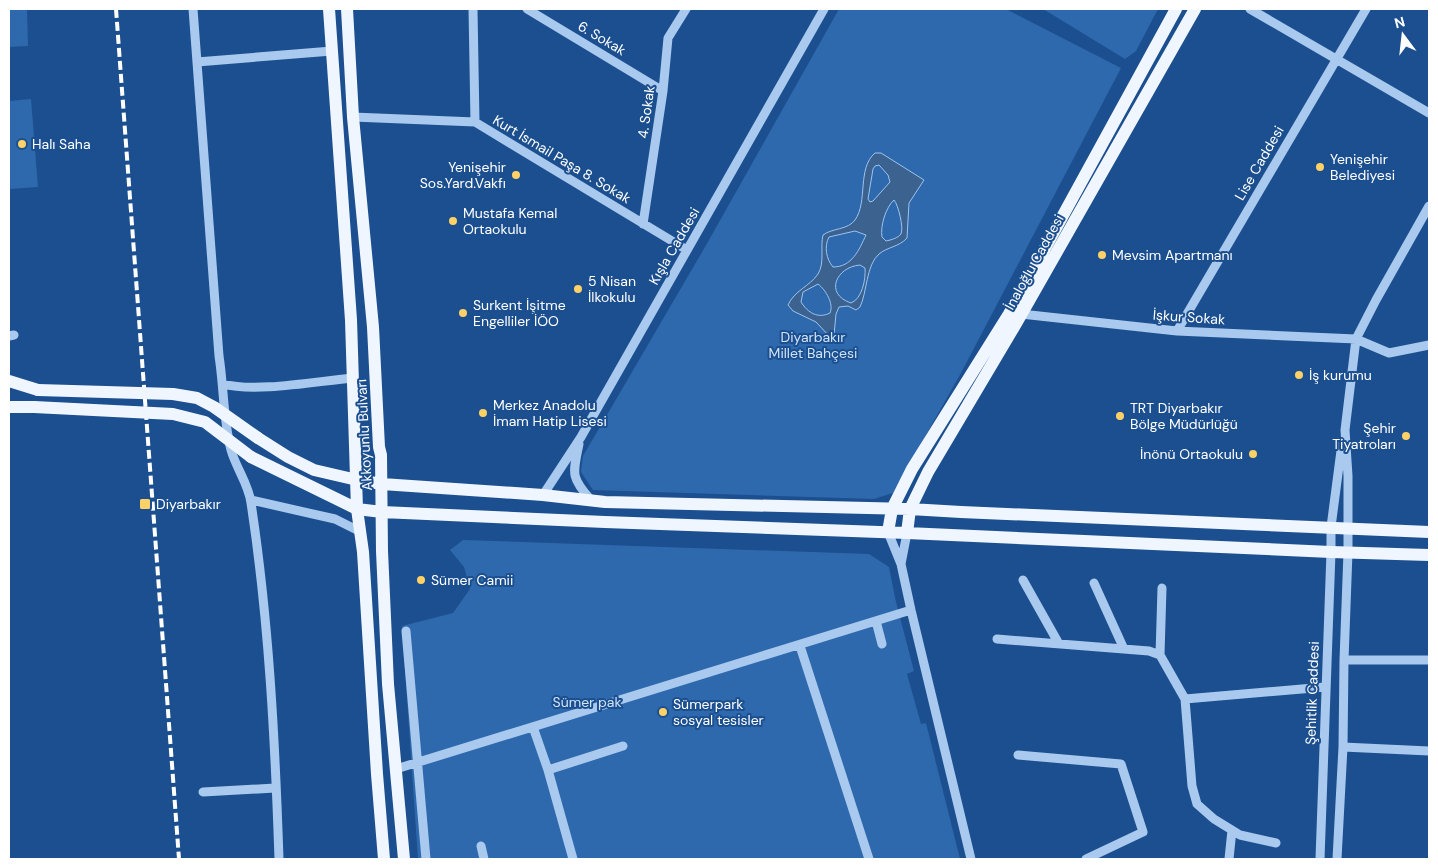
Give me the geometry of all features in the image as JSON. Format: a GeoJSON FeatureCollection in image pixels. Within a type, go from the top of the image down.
{"type":"FeatureCollection","features":[{"type":"Feature","properties":{"kind":"main road","name":"Akkoyunlu Bulvarı"},"geometry":{"type":"LineString","coordinates":[[329,9],[352,320],[357,509],[361,532],[384,859]]}},
{"type":"Feature","properties":{"kind":"main road","name":"Akkoyunlu Bulvarı"},"geometry":{"type":"LineString","coordinates":[[347,9],[353,117],[373,327],[382,484],[382,551],[388,684],[404,859]]}},
{"type":"Feature","properties":{"kind":"main road","name":"İnaloğlu Caddesi"},"geometry":{"type":"LineString","coordinates":[[888,532],[892,509],[912,469],[1009,314],[1176,9]]}},
{"type":"Feature","properties":{"kind":"main road","name":"İnaloğlu Caddesi"},"geometry":{"type":"LineString","coordinates":[[906,533],[910,509],[928,472],[1021,314],[1195,9]]}},
{"type":"Feature","properties":{"kind":"main road"},"geometry":{"type":"LineString","coordinates":[[9,381],[38,390]]}},
{"type":"Feature","properties":{"kind":"main road"},"geometry":{"type":"LineString","coordinates":[[9,387],[38,390],[173,394],[196,398],[214,407],[288,457],[314,470],[382,484],[543,495],[606,502],[910,509],[1429,532]]}},
{"type":"Feature","properties":{"kind":"main road"},"geometry":{"type":"LineString","coordinates":[[9,406],[173,414],[205,422],[252,457],[357,509],[382,512],[1429,555]]}},
{"type":"Feature","properties":{"kind":"street"},"geometry":{"type":"LineString","coordinates":[[193,9],[225,428],[233,457],[251,500],[263,589],[272,710],[279,859]]}},
{"type":"Feature","properties":{"kind":"street"},"geometry":{"type":"LineString","coordinates":[[473,9],[475,122]]}},
{"type":"Feature","properties":{"kind":"street","name":"6. Sokak"},"geometry":{"type":"LineString","coordinates":[[527,9],[663,91]]}},
{"type":"Feature","properties":{"kind":"street","name":"4. Sokak"},"geometry":{"type":"LineString","coordinates":[[643,224],[663,91],[668,38],[686,9]]}},
{"type":"Feature","properties":{"kind":"street","name":"Kışla Caddesi"},"geometry":{"type":"LineString","coordinates":[[543,495],[581,436],[824,9]]}},
{"type":"Feature","properties":{"kind":"street"},"geometry":{"type":"LineString","coordinates":[[1250,9],[1429,113]]}},
{"type":"Feature","properties":{"kind":"street","name":"Lise Caddesi"},"geometry":{"type":"LineString","coordinates":[[1177,331],[1366,9]]}},
{"type":"Feature","properties":{"kind":"street"},"geometry":{"type":"LineString","coordinates":[[197,62],[332,51]]}},
{"type":"Feature","properties":{"kind":"street","name":"Kurt İsmail Paşa 8. Sokak"},"geometry":{"type":"LineString","coordinates":[[353,117],[475,122],[687,250]]}},
{"type":"Feature","properties":{"kind":"street"},"geometry":{"type":"LineString","coordinates":[[1337,859],[1343,747],[1348,552],[1348,476],[1345,430],[1356,339],[1429,206]]}},
{"type":"Feature","properties":{"kind":"street","name":"İşkur Sokak"},"geometry":{"type":"LineString","coordinates":[[1021,314],[1177,331],[1356,339]]}},
{"type":"Feature","properties":{"kind":"street"},"geometry":{"type":"LineString","coordinates":[[1356,339],[1389,353],[1429,345]]}},
{"type":"Feature","properties":{"kind":"street"},"geometry":{"type":"LineString","coordinates":[[223,384],[235,387],[270,386],[353,378]]}},
{"type":"Feature","properties":{"kind":"street"},"geometry":{"type":"LineString","coordinates":[[9,414],[34,407]]}},
{"type":"Feature","properties":{"kind":"street","name":"Şehitlik Caddesi"},"geometry":{"type":"LineString","coordinates":[[1320,859],[1325,687],[1332,552],[1331,527],[1345,430]]}},
{"type":"Feature","properties":{"kind":"street"},"geometry":{"type":"LineString","coordinates":[[581,436],[573,471],[578,485],[591,500]]}},
{"type":"Feature","properties":{"kind":"street"},"geometry":{"type":"LineString","coordinates":[[251,500],[336,519],[361,532]]}},
{"type":"Feature","properties":{"kind":"street"},"geometry":{"type":"LineString","coordinates":[[888,532],[902,564],[911,610],[971,859]]}},
{"type":"Feature","properties":{"kind":"street"},"geometry":{"type":"LineString","coordinates":[[902,564],[906,533]]}},
{"type":"Feature","properties":{"kind":"street"},"geometry":{"type":"LineString","coordinates":[[1023,580],[1059,644]]}},
{"type":"Feature","properties":{"kind":"street"},"geometry":{"type":"LineString","coordinates":[[1094,582],[1124,649]]}},
{"type":"Feature","properties":{"kind":"street"},"geometry":{"type":"LineString","coordinates":[[1162,588],[1160,655],[1184,699],[1192,786],[1197,804],[1214,819],[1240,835],[1276,843]]}},
{"type":"Feature","properties":{"kind":"street"},"geometry":{"type":"LineString","coordinates":[[396,769],[800,646],[911,610]]}},
{"type":"Feature","properties":{"kind":"street"},"geometry":{"type":"LineString","coordinates":[[876,622],[882,644]]}},
{"type":"Feature","properties":{"kind":"street"},"geometry":{"type":"LineString","coordinates":[[406,631],[426,859]]}},
{"type":"Feature","properties":{"kind":"street"},"geometry":{"type":"LineString","coordinates":[[996,639],[1148,651],[1160,655]]}},
{"type":"Feature","properties":{"kind":"street"},"geometry":{"type":"LineString","coordinates":[[800,646],[865,858]]}},
{"type":"Feature","properties":{"kind":"street"},"geometry":{"type":"LineString","coordinates":[[1344,660],[1429,660]]}},
{"type":"Feature","properties":{"kind":"street"},"geometry":{"type":"LineString","coordinates":[[1184,699],[1325,687]]}},
{"type":"Feature","properties":{"kind":"street"},"geometry":{"type":"LineString","coordinates":[[533,727],[548,770],[573,859]]}},
{"type":"Feature","properties":{"kind":"street"},"geometry":{"type":"LineString","coordinates":[[548,770],[623,746]]}},
{"type":"Feature","properties":{"kind":"street"},"geometry":{"type":"LineString","coordinates":[[1343,747],[1429,751]]}},
{"type":"Feature","properties":{"kind":"street"},"geometry":{"type":"LineString","coordinates":[[1018,755],[1121,764],[1143,832],[1086,859]]}},
{"type":"Feature","properties":{"kind":"street"},"geometry":{"type":"LineString","coordinates":[[203,792],[275,788]]}},
{"type":"Feature","properties":{"kind":"street"},"geometry":{"type":"LineString","coordinates":[[1228,859],[1232,830]]}},
{"type":"Feature","properties":{"kind":"street"},"geometry":{"type":"LineString","coordinates":[[481,846],[484,859]]}},
{"type":"Feature","properties":{"kind":"green space"},"geometry":{"type":"Polygon","coordinates":[[[9,9],[27,9],[28,46],[9,47],[9,9]]]}},
{"type":"Feature","properties":{"kind":"green space","name":"Diyarbakır Millet Bahçesi"},"geometry":{"type":"Polygon","coordinates":[[[839,9],[1006,9],[1121,68],[961,373],[893,493],[874,499],[593,490],[581,472],[583,456],[705,247],[839,9]]]}},
{"type":"Feature","properties":{"kind":"green space"},"geometry":{"type":"Polygon","coordinates":[[[1043,9],[1158,9],[1136,51],[1125,59],[1043,9]]]}},
{"type":"Feature","properties":{"kind":"green space","name":"Halı Saha"},"geometry":{"type":"Polygon","coordinates":[[[31,99],[38,187],[9,189],[9,101],[31,99]]]}},
{"type":"Feature","properties":{"kind":"green space","name":"Sümer pak"},"geometry":{"type":"Polygon","coordinates":[[[463,540],[869,554],[889,567],[914,671],[907,674],[921,724],[926,723],[960,859],[418,859],[402,626],[453,613],[470,589],[464,567],[450,550],[463,540]]]}},
{"type":"Feature","properties":{"kind":"shaded area"},"geometry":{"type":"Polygon","coordinates":[[[875,153],[881,153],[924,180],[909,203],[907,238],[882,252],[875,259],[869,272],[860,307],[856,310],[848,306],[839,307],[836,314],[834,335],[830,337],[816,322],[793,311],[788,305],[794,296],[811,282],[820,270],[823,235],[848,226],[859,213],[864,176],[870,159],[875,153]],[[879,165],[875,166],[868,199],[870,202],[890,182],[888,175],[879,165]],[[894,200],[886,212],[882,228],[882,237],[886,241],[898,237],[902,231],[897,206],[894,200]],[[855,231],[829,237],[826,252],[833,267],[850,261],[866,235],[855,231]],[[860,265],[845,271],[836,281],[836,288],[838,294],[843,299],[851,303],[861,293],[865,278],[865,268],[860,265]],[[818,284],[803,292],[801,302],[814,314],[826,315],[830,313],[831,306],[828,297],[818,284]]]}},
{"type":"Feature","properties":{"kind":"railway"},"geometry":{"type":"LineString","coordinates":[[116,9],[179,859]]}},
{"type":"Feature","properties":{"kind":"place","name":"Halı Saha"},"geometry":{"type":"Point","coordinates":[22,144]}},
{"type":"Feature","properties":{"kind":"place","name":"Yenişehir Belediyesi"},"geometry":{"type":"Point","coordinates":[1320,167]}},
{"type":"Feature","properties":{"kind":"place","name":"Yenişehir Sos.Yard.Vakfı"},"geometry":{"type":"Point","coordinates":[516,175]}},
{"type":"Feature","properties":{"kind":"place","name":"Mustafa Kemal Ortaokulu"},"geometry":{"type":"Point","coordinates":[453,221]}},
{"type":"Feature","properties":{"kind":"place","name":"Mevsim Apartmanı"},"geometry":{"type":"Point","coordinates":[1102,255]}},
{"type":"Feature","properties":{"kind":"place","name":"5 Nisan İlkokulu"},"geometry":{"type":"Point","coordinates":[578,289]}},
{"type":"Feature","properties":{"kind":"place","name":"Surkent İşitme Engelliler İÖO"},"geometry":{"type":"Point","coordinates":[463,313]}},
{"type":"Feature","properties":{"kind":"place","name":"İş kurumu"},"geometry":{"type":"Point","coordinates":[1299,375]}},
{"type":"Feature","properties":{"kind":"place","name":"Merkez Anadolu İmam Hatip Lisesi"},"geometry":{"type":"Point","coordinates":[483,413]}},
{"type":"Feature","properties":{"kind":"place","name":"TRT Diyarbakır Bölge Müdürlüğü"},"geometry":{"type":"Point","coordinates":[1120,416]}},
{"type":"Feature","properties":{"kind":"place","name":"Şehir Tiyatroları"},"geometry":{"type":"Point","coordinates":[1406,436]}},
{"type":"Feature","properties":{"kind":"place","name":"İnönü Ortaokulu"},"geometry":{"type":"Point","coordinates":[1253,454]}},
{"type":"Feature","properties":{"kind":"place","name":"Diyarbakır"},"geometry":{"type":"Point","coordinates":[145,504]}},
{"type":"Feature","properties":{"kind":"place","name":"Sümer Camii"},"geometry":{"type":"Point","coordinates":[421,580]}},
{"type":"Feature","properties":{"kind":"place","name":"Sümerpark sosyal tesisler"},"geometry":{"type":"Point","coordinates":[663,712]}}]}
